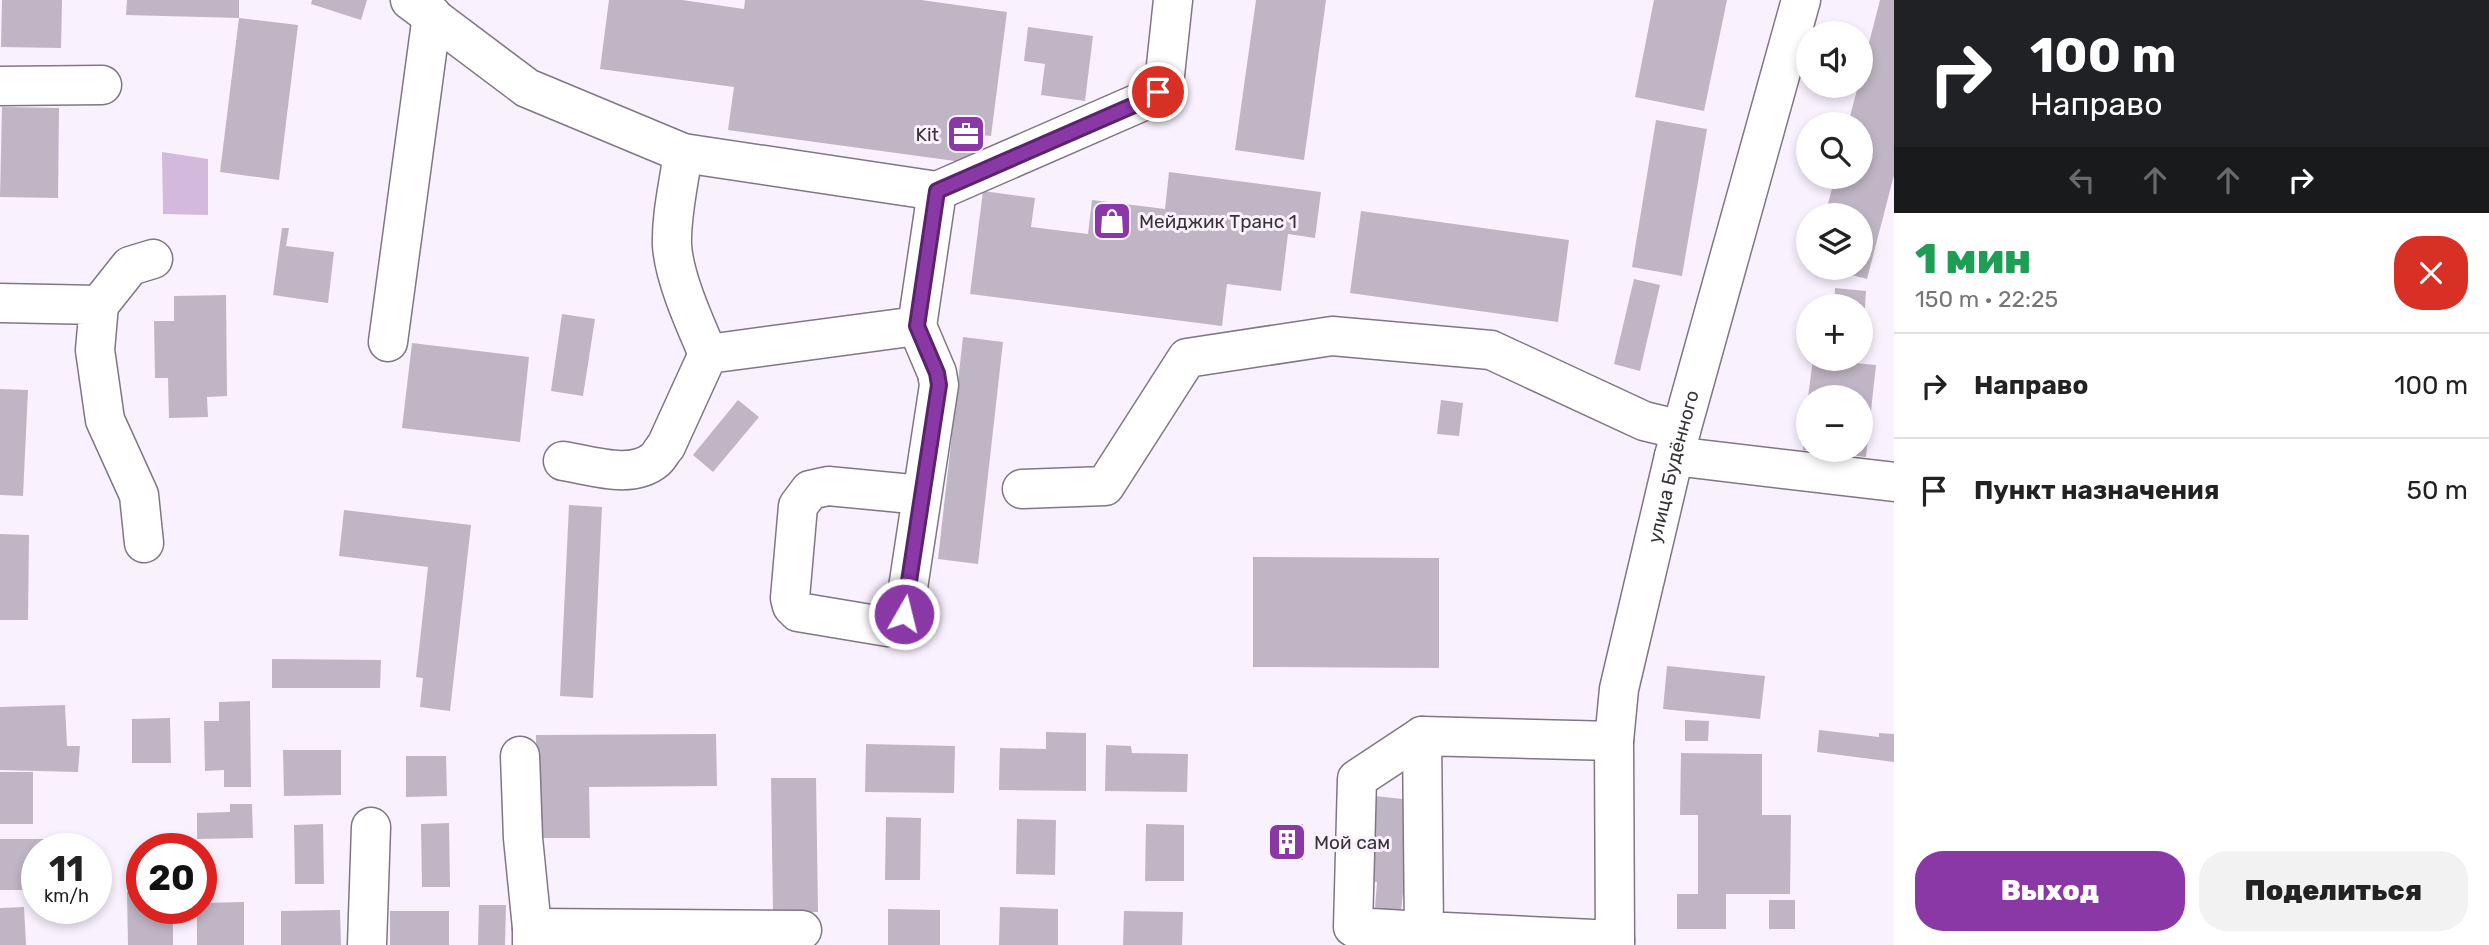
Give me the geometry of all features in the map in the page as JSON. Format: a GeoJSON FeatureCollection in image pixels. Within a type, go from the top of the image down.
{"type":"FeatureCollection","features":[{"type":"Feature","properties":{"kind":"street"},"geometry":{"type":"LineString","coordinates":[[421,8],[527,88],[684,153],[937,191],[1158,92],[1165,75],[1173,0]]}},
{"type":"Feature","properties":{"kind":"street","name":"улица Будённого"},"geometry":{"type":"LineString","coordinates":[[1615,942],[1615,741],[1619,689],[1677,443],[1801,0]]}},
{"type":"Feature","properties":{"kind":"street"},"geometry":{"type":"LineString","coordinates":[[388,342],[421,8]]}},
{"type":"Feature","properties":{"kind":"street"},"geometry":{"type":"LineString","coordinates":[[0,86],[102,85]]}},
{"type":"Feature","properties":{"kind":"street"},"geometry":{"type":"LineString","coordinates":[[563,461],[622,471],[655,460],[666,446],[708,354],[686,301],[672,246],[684,153]]}},
{"type":"Feature","properties":{"kind":"street"},"geometry":{"type":"LineString","coordinates":[[922,495],[939,385],[937,373],[917,326],[937,191]]}},
{"type":"Feature","properties":{"kind":"street"},"geometry":{"type":"LineString","coordinates":[[144,543],[139,495],[106,420],[95,350],[99,305],[130,266],[153,260]]}},
{"type":"Feature","properties":{"kind":"street"},"geometry":{"type":"LineString","coordinates":[[0,303],[99,305]]}},
{"type":"Feature","properties":{"kind":"street"},"geometry":{"type":"LineString","coordinates":[[708,354],[917,326]]}},
{"type":"Feature","properties":{"kind":"street"},"geometry":{"type":"LineString","coordinates":[[1022,489],[1105,485],[1187,358],[1332,336],[1491,350],[1644,421],[1677,443],[1894,482]]}},
{"type":"Feature","properties":{"kind":"street"},"geometry":{"type":"LineString","coordinates":[[1422,736],[1424,932]]}},
{"type":"Feature","properties":{"kind":"street"},"geometry":{"type":"LineString","coordinates":[[1615,741],[1422,736],[1357,779],[1353,927],[1615,942]]}},
{"type":"Feature","properties":{"kind":"street"},"geometry":{"type":"LineString","coordinates":[[520,756],[523,838],[532,936],[802,930]]}},
{"type":"Feature","properties":{"kind":"street"},"geometry":{"type":"LineString","coordinates":[[367,945],[371,827]]}},
{"type":"Feature","properties":{"kind":"shaded area"},"geometry":{"type":"Polygon","coordinates":[[[162,152],[208,159],[208,215],[163,214],[162,152]]]}},
{"type":"Feature","properties":{"kind":"building"},"geometry":{"type":"Polygon","coordinates":[[[2,0],[62,0],[61,48],[1,47],[2,0]]]}},
{"type":"Feature","properties":{"kind":"building"},"geometry":{"type":"Polygon","coordinates":[[[127,0],[239,0],[239,18],[126,15],[127,0]]]}},
{"type":"Feature","properties":{"kind":"building"},"geometry":{"type":"Polygon","coordinates":[[[312,0],[367,0],[361,20],[311,4],[312,0]]]}},
{"type":"Feature","properties":{"kind":"building"},"geometry":{"type":"Polygon","coordinates":[[[609,0],[682,0],[744,9],[745,0],[921,0],[1007,12],[991,136],[981,135],[977,164],[728,130],[734,87],[600,69],[609,0]]]}},
{"type":"Feature","properties":{"kind":"building"},"geometry":{"type":"Polygon","coordinates":[[[1256,0],[1326,0],[1304,160],[1235,150],[1256,0]]]}},
{"type":"Feature","properties":{"kind":"building"},"geometry":{"type":"Polygon","coordinates":[[[1654,0],[1727,0],[1704,111],[1635,97],[1654,0]]]}},
{"type":"Feature","properties":{"kind":"building"},"geometry":{"type":"Polygon","coordinates":[[[1880,0],[1894,0],[1894,175],[1873,256],[1873,203],[1828,203],[1832,189],[1873,189],[1873,112],[1851,112],[1855,98],[1873,98],[1873,27],[1880,0]]]}},
{"type":"Feature","properties":{"kind":"building"},"geometry":{"type":"Polygon","coordinates":[[[239,18],[298,25],[279,180],[220,172],[239,18]]]}},
{"type":"Feature","properties":{"kind":"building"},"geometry":{"type":"Polygon","coordinates":[[[1028,27],[1093,36],[1085,101],[1041,95],[1045,64],[1024,61],[1028,27]]]}},
{"type":"Feature","properties":{"kind":"building"},"geometry":{"type":"Polygon","coordinates":[[[2,107],[59,108],[58,198],[0,197],[2,107]]]}},
{"type":"Feature","properties":{"kind":"building"},"geometry":{"type":"Polygon","coordinates":[[[1656,120],[1707,129],[1682,276],[1632,267],[1656,120]]]}},
{"type":"Feature","properties":{"kind":"building"},"geometry":{"type":"Polygon","coordinates":[[[1169,172],[1321,192],[1315,238],[1288,234],[1281,291],[1227,284],[1222,326],[970,294],[983,191],[1035,198],[1031,227],[1088,234],[1092,200],[1165,209],[1169,172]]]}},
{"type":"Feature","properties":{"kind":"building"},"geometry":{"type":"Polygon","coordinates":[[[1361,211],[1569,240],[1558,322],[1350,293],[1361,211]]]}},
{"type":"Feature","properties":{"kind":"building"},"geometry":{"type":"Polygon","coordinates":[[[282,228],[289,228],[286,246],[334,252],[328,303],[273,295],[282,228]]]}},
{"type":"Feature","properties":{"kind":"building"},"geometry":{"type":"Polygon","coordinates":[[[1634,279],[1660,285],[1640,371],[1614,364],[1634,279]]]}},
{"type":"Feature","properties":{"kind":"building"},"geometry":{"type":"Polygon","coordinates":[[[1835,288],[1866,291],[1866,294],[1835,294],[1835,288]]]}},
{"type":"Feature","properties":{"kind":"building"},"geometry":{"type":"Polygon","coordinates":[[[226,295],[227,396],[207,397],[208,417],[169,418],[168,378],[155,378],[154,321],[174,321],[174,296],[226,295]]]}},
{"type":"Feature","properties":{"kind":"building"},"geometry":{"type":"Polygon","coordinates":[[[562,314],[595,319],[583,396],[551,391],[562,314]]]}},
{"type":"Feature","properties":{"kind":"building"},"geometry":{"type":"Polygon","coordinates":[[[963,337],[1003,342],[978,564],[938,559],[963,337]]]}},
{"type":"Feature","properties":{"kind":"building"},"geometry":{"type":"Polygon","coordinates":[[[412,343],[529,357],[520,442],[402,428],[412,343]]]}},
{"type":"Feature","properties":{"kind":"building"},"geometry":{"type":"Polygon","coordinates":[[[1873,365],[1876,365],[1873,393],[1873,385],[1810,385],[1811,371],[1873,371],[1873,365]]]}},
{"type":"Feature","properties":{"kind":"building"},"geometry":{"type":"Polygon","coordinates":[[[0,389],[28,390],[23,496],[0,495],[0,389]]]}},
{"type":"Feature","properties":{"kind":"building"},"geometry":{"type":"Polygon","coordinates":[[[738,400],[759,417],[713,472],[693,455],[738,400]]]}},
{"type":"Feature","properties":{"kind":"building"},"geometry":{"type":"Polygon","coordinates":[[[1441,400],[1463,403],[1459,436],[1437,434],[1441,400]]]}},
{"type":"Feature","properties":{"kind":"building"},"geometry":{"type":"Polygon","coordinates":[[[569,505],[602,507],[593,698],[560,696],[569,505]]]}},
{"type":"Feature","properties":{"kind":"building"},"geometry":{"type":"Polygon","coordinates":[[[344,510],[471,525],[450,711],[420,707],[423,678],[416,677],[428,567],[339,556],[344,510]]]}},
{"type":"Feature","properties":{"kind":"building"},"geometry":{"type":"Polygon","coordinates":[[[0,534],[29,535],[28,620],[0,620],[0,534]]]}},
{"type":"Feature","properties":{"kind":"building"},"geometry":{"type":"Polygon","coordinates":[[[1253,557],[1439,558],[1439,668],[1253,667],[1253,557]]]}},
{"type":"Feature","properties":{"kind":"building"},"geometry":{"type":"Polygon","coordinates":[[[272,659],[381,660],[380,688],[272,688],[272,659]]]}},
{"type":"Feature","properties":{"kind":"building"},"geometry":{"type":"Polygon","coordinates":[[[1667,666],[1765,676],[1760,719],[1663,709],[1667,666]]]}},
{"type":"Feature","properties":{"kind":"building"},"geometry":{"type":"Polygon","coordinates":[[[250,701],[251,787],[224,787],[224,770],[205,771],[204,721],[219,721],[219,702],[250,701]]]}},
{"type":"Feature","properties":{"kind":"building"},"geometry":{"type":"Polygon","coordinates":[[[65,705],[67,746],[80,746],[78,772],[0,770],[0,707],[65,705]]]}},
{"type":"Feature","properties":{"kind":"building"},"geometry":{"type":"Polygon","coordinates":[[[170,718],[171,763],[132,763],[132,719],[170,718]]]}},
{"type":"Feature","properties":{"kind":"building"},"geometry":{"type":"Polygon","coordinates":[[[1685,720],[1709,721],[1708,741],[1685,741],[1685,720]]]}},
{"type":"Feature","properties":{"kind":"building"},"geometry":{"type":"Polygon","coordinates":[[[1819,730],[1879,737],[1879,733],[1894,734],[1894,762],[1817,752],[1819,730]]]}},
{"type":"Feature","properties":{"kind":"building"},"geometry":{"type":"Polygon","coordinates":[[[1046,732],[1086,733],[1086,791],[999,790],[1000,748],[1046,749],[1046,732]]]}},
{"type":"Feature","properties":{"kind":"building"},"geometry":{"type":"Polygon","coordinates":[[[716,734],[717,786],[589,787],[590,838],[537,838],[536,735],[716,734]]]}},
{"type":"Feature","properties":{"kind":"building"},"geometry":{"type":"Polygon","coordinates":[[[866,744],[955,746],[954,793],[865,792],[866,744]]]}},
{"type":"Feature","properties":{"kind":"building"},"geometry":{"type":"Polygon","coordinates":[[[1106,745],[1131,746],[1132,753],[1188,754],[1187,792],[1105,791],[1106,745]]]}},
{"type":"Feature","properties":{"kind":"building"},"geometry":{"type":"Polygon","coordinates":[[[283,750],[341,750],[341,795],[284,796],[283,750]]]}},
{"type":"Feature","properties":{"kind":"building"},"geometry":{"type":"Polygon","coordinates":[[[1681,753],[1762,754],[1762,815],[1791,815],[1790,894],[1726,894],[1726,929],[1677,929],[1677,894],[1698,894],[1698,815],[1680,815],[1681,753]]]}},
{"type":"Feature","properties":{"kind":"building"},"geometry":{"type":"Polygon","coordinates":[[[406,756],[446,756],[447,796],[406,797],[406,756]]]}},
{"type":"Feature","properties":{"kind":"building"},"geometry":{"type":"Polygon","coordinates":[[[0,772],[33,772],[33,824],[0,824],[0,772]]]}},
{"type":"Feature","properties":{"kind":"building"},"geometry":{"type":"Polygon","coordinates":[[[771,778],[816,778],[818,912],[773,912],[771,778]]]}},
{"type":"Feature","properties":{"kind":"building"},"geometry":{"type":"Polygon","coordinates":[[[1375,796],[1412,800],[1400,923],[1374,921],[1377,882],[1368,881],[1375,796]]]}},
{"type":"Feature","properties":{"kind":"building"},"geometry":{"type":"Polygon","coordinates":[[[230,804],[252,804],[253,838],[217,839],[217,833],[197,833],[197,813],[230,812],[230,804]]]}},
{"type":"Feature","properties":{"kind":"building"},"geometry":{"type":"Polygon","coordinates":[[[886,817],[921,818],[920,880],[885,880],[886,817]]]}},
{"type":"Feature","properties":{"kind":"building"},"geometry":{"type":"Polygon","coordinates":[[[1017,819],[1056,820],[1055,875],[1016,874],[1017,819]]]}},
{"type":"Feature","properties":{"kind":"building"},"geometry":{"type":"Polygon","coordinates":[[[449,823],[450,887],[422,887],[421,824],[449,823]]]}},
{"type":"Feature","properties":{"kind":"building"},"geometry":{"type":"Polygon","coordinates":[[[323,824],[324,884],[295,884],[294,825],[323,824]]]}},
{"type":"Feature","properties":{"kind":"building"},"geometry":{"type":"Polygon","coordinates":[[[1146,824],[1184,825],[1184,881],[1145,881],[1146,824]]]}},
{"type":"Feature","properties":{"kind":"building","name":"Мой сам"},"geometry":{"type":"Polygon","coordinates":[[[1303,824],[1303,860],[1272,860],[1271,825],[1303,824]]]}},
{"type":"Feature","properties":{"kind":"building"},"geometry":{"type":"Polygon","coordinates":[[[0,839],[21,839],[21,890],[0,890],[0,839]]]}},
{"type":"Feature","properties":{"kind":"building"},"geometry":{"type":"Polygon","coordinates":[[[1769,900],[1795,900],[1795,929],[1769,929],[1769,900]]]}},
{"type":"Feature","properties":{"kind":"building"},"geometry":{"type":"Polygon","coordinates":[[[244,902],[244,945],[197,945],[197,924],[217,924],[217,903],[244,902]]]}},
{"type":"Feature","properties":{"kind":"building"},"geometry":{"type":"Polygon","coordinates":[[[479,905],[506,905],[505,945],[478,945],[479,905]]]}},
{"type":"Feature","properties":{"kind":"building"},"geometry":{"type":"Polygon","coordinates":[[[21,907],[21,924],[25,924],[26,945],[0,945],[0,908],[21,907]]]}},
{"type":"Feature","properties":{"kind":"building"},"geometry":{"type":"Polygon","coordinates":[[[1000,907],[1058,909],[1058,945],[999,945],[1000,907]]]}},
{"type":"Feature","properties":{"kind":"building"},"geometry":{"type":"Polygon","coordinates":[[[888,909],[940,910],[940,945],[888,945],[888,909]]]}},
{"type":"Feature","properties":{"kind":"building"},"geometry":{"type":"Polygon","coordinates":[[[340,910],[341,945],[281,945],[281,911],[340,910]]]}},
{"type":"Feature","properties":{"kind":"building"},"geometry":{"type":"Polygon","coordinates":[[[390,911],[449,911],[449,945],[390,945],[390,911]]]}},
{"type":"Feature","properties":{"kind":"building"},"geometry":{"type":"Polygon","coordinates":[[[1124,911],[1183,912],[1182,945],[1123,945],[1124,911]]]}},
{"type":"Feature","properties":{"kind":"building"},"geometry":{"type":"Polygon","coordinates":[[[128,924],[173,924],[173,945],[128,945],[128,924]]]}},
{"type":"Feature","properties":{"kind":"place","name":"Kit"},"geometry":{"type":"Point","coordinates":[966,134]}},
{"type":"Feature","properties":{"kind":"place","name":"Мейджик Транс 1"},"geometry":{"type":"Point","coordinates":[1112,221]}},
{"type":"Feature","properties":{"kind":"place","name":"Мой сам"},"geometry":{"type":"Point","coordinates":[1287,842]}},
{"type":"Feature","properties":{"kind":"route"},"geometry":{"type":"LineString","coordinates":[[904,614],[939,385],[937,373],[917,326],[937,191],[1141,102],[1158,92]]}}]}
